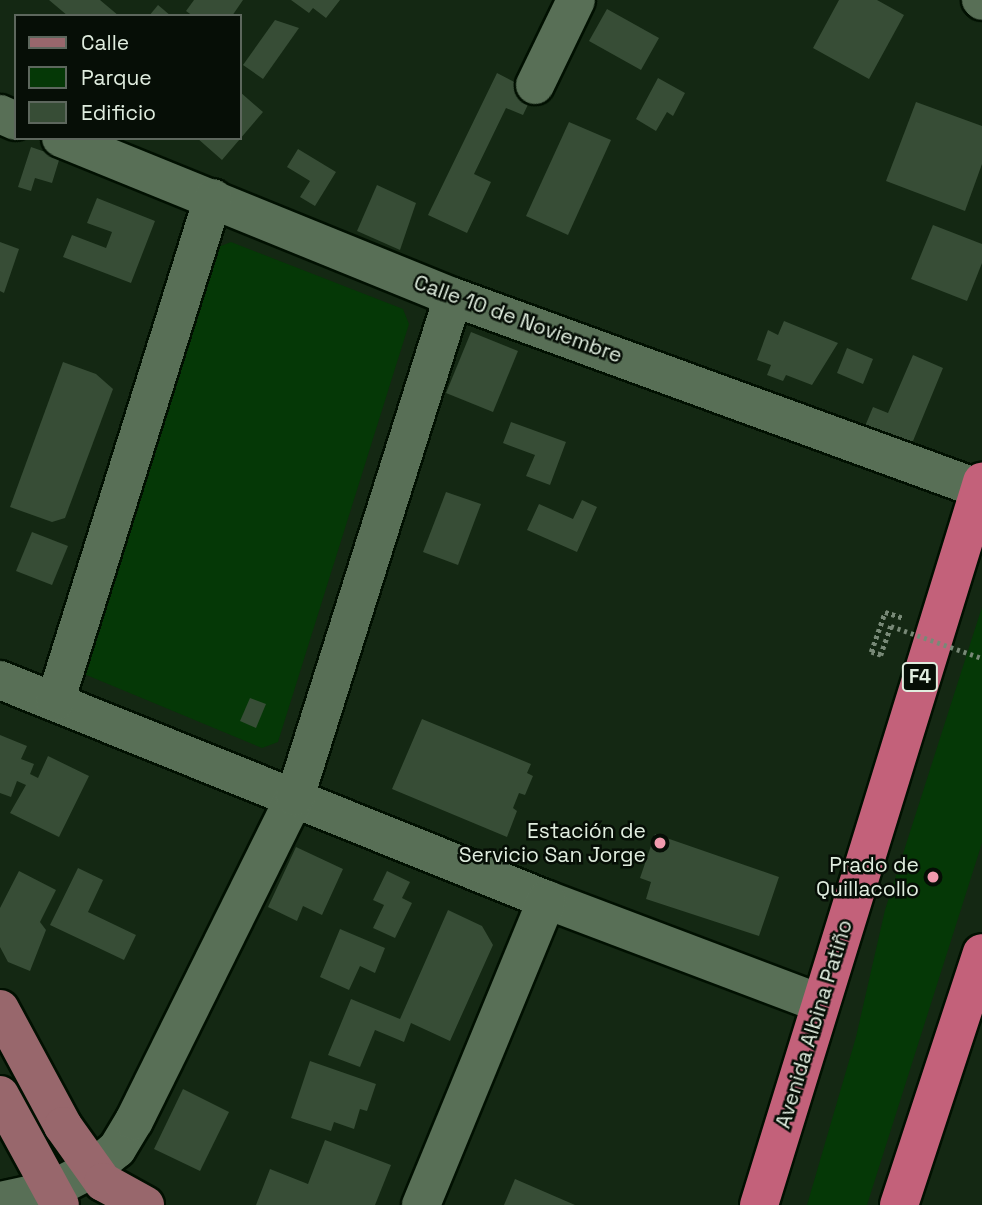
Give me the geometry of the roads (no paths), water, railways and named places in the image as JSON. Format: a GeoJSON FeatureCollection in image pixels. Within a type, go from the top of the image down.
{"type":"FeatureCollection","features":[{"type":"Feature","properties":{"kind":"highway","name":"Avenida Albina Patiño"},"geometry":{"type":"LineString","coordinates":[[759,1205],[981,485]]}},
{"type":"Feature","properties":{"kind":"highway"},"geometry":{"type":"LineString","coordinates":[[899,1205],[982,953]]}},
{"type":"Feature","properties":{"kind":"main road"},"geometry":{"type":"LineString","coordinates":[[0,1009],[63,1125],[103,1182],[145,1205]]}},
{"type":"Feature","properties":{"kind":"main road"},"geometry":{"type":"LineString","coordinates":[[0,1095],[56,1197]]}},
{"type":"Feature","properties":{"kind":"street"},"geometry":{"type":"LineString","coordinates":[[535,85],[576,0]]}},
{"type":"Feature","properties":{"kind":"street","name":"Calle 10 de Noviembre"},"geometry":{"type":"LineString","coordinates":[[66,140],[453,297],[981,485]]}},
{"type":"Feature","properties":{"kind":"street"},"geometry":{"type":"LineString","coordinates":[[55,702],[214,198]]}},
{"type":"Feature","properties":{"kind":"street"},"geometry":{"type":"LineString","coordinates":[[0,1201],[56,1197],[117,1149],[134,1121],[295,797],[453,297]]}},
{"type":"Feature","properties":{"kind":"street"},"geometry":{"type":"LineString","coordinates":[[0,680],[547,900],[820,1003]]}},
{"type":"Feature","properties":{"kind":"street"},"geometry":{"type":"LineString","coordinates":[[421,1205],[547,900]]}},
{"type":"Feature","properties":{"kind":"place","name":"Estación de Servicio San Jorge"},"geometry":{"type":"Point","coordinates":[660,843]}},
{"type":"Feature","properties":{"kind":"place","name":"Prado de Quillacollo"},"geometry":{"type":"Point","coordinates":[933,877]}}]}
